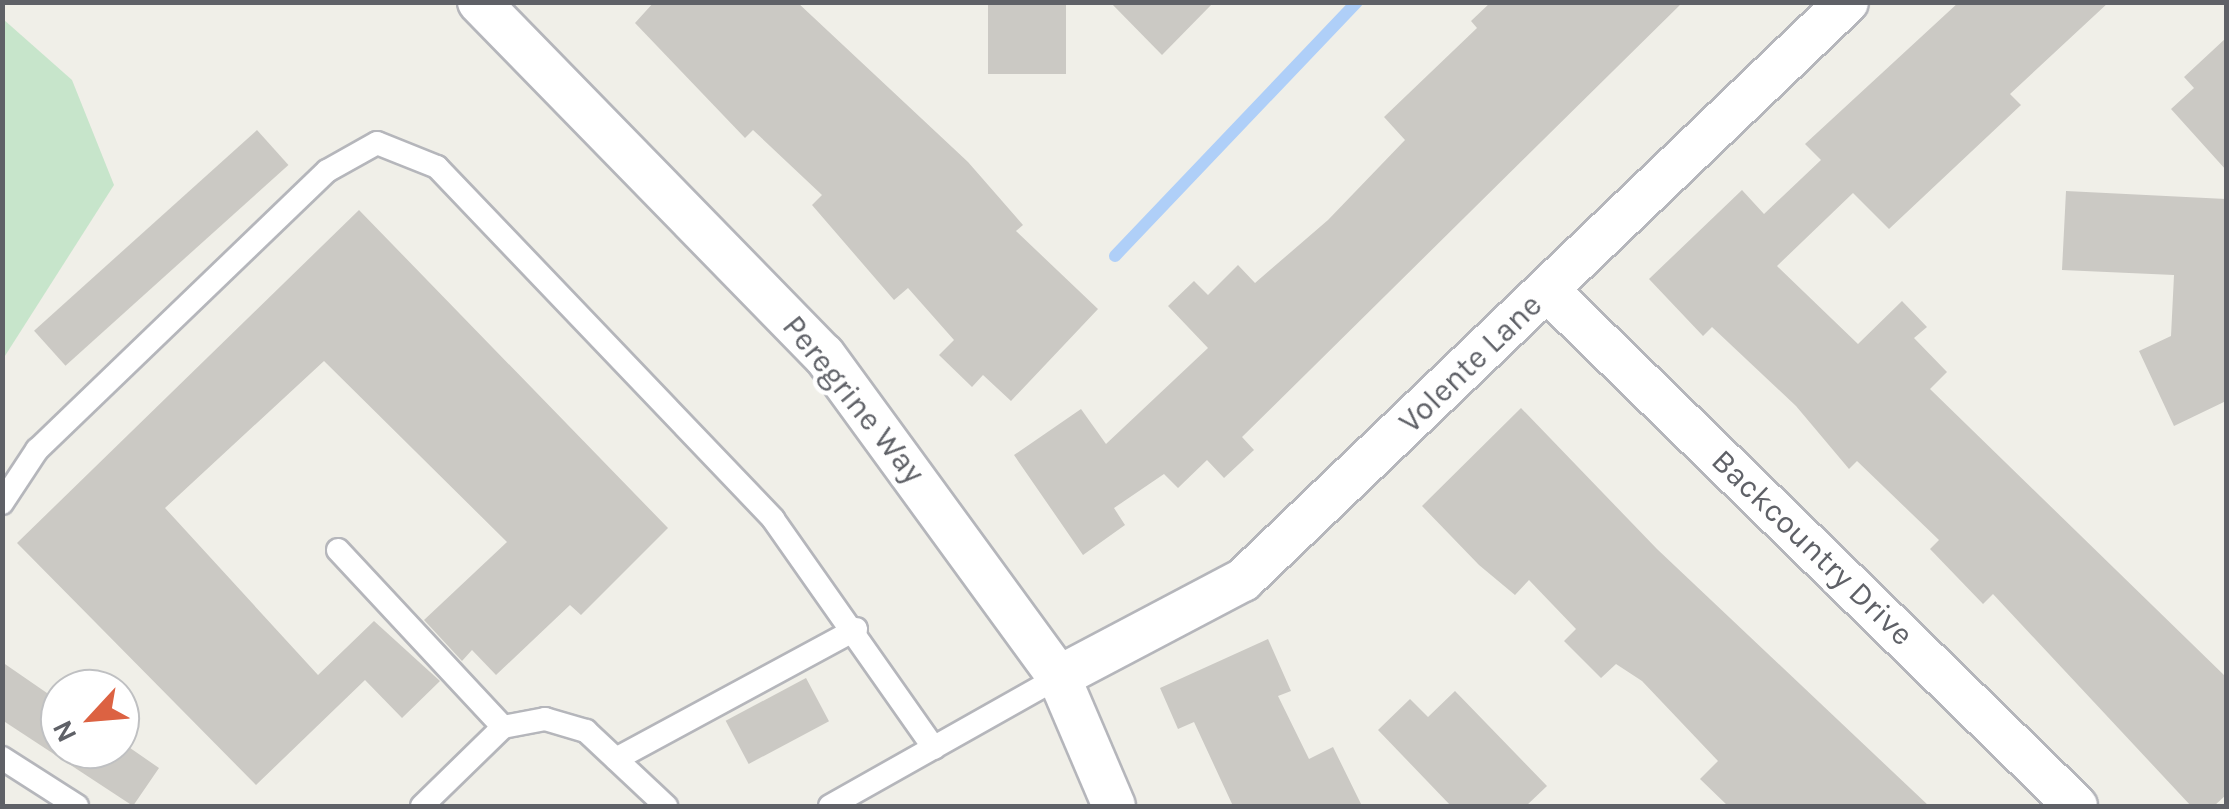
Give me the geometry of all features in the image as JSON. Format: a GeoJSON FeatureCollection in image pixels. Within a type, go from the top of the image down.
{"type":"FeatureCollection","features":[{"type":"Feature","properties":{"kind":"street","name":"Peregrine Way"},"geometry":{"type":"LineString","coordinates":[[479,2],[824,355],[1059,677],[1114,806]]}},
{"type":"Feature","properties":{"kind":"street","name":"Volente Lane"},"geometry":{"type":"LineString","coordinates":[[1059,677],[1243,580],[1846,2]]}},
{"type":"Feature","properties":{"kind":"street","name":"Backcountry Drive"},"geometry":{"type":"LineString","coordinates":[[1547,290],[2076,806]]}},
{"type":"Feature","properties":{"kind":"lane"},"geometry":{"type":"LineString","coordinates":[[2,503],[37,450],[327,171],[377,142],[437,167],[773,519],[856,629],[934,748]]}},
{"type":"Feature","properties":{"kind":"lane"},"geometry":{"type":"LineString","coordinates":[[338,550],[503,727]]}},
{"type":"Feature","properties":{"kind":"lane"},"geometry":{"type":"LineString","coordinates":[[616,759],[856,629]]}},
{"type":"Feature","properties":{"kind":"lane"},"geometry":{"type":"LineString","coordinates":[[830,806],[1059,677]]}},
{"type":"Feature","properties":{"kind":"lane"},"geometry":{"type":"LineString","coordinates":[[422,806],[503,727],[545,718],[586,731],[666,806]]}},
{"type":"Feature","properties":{"kind":"lane"},"geometry":{"type":"LineString","coordinates":[[2,758],[76,806]]}},
{"type":"Feature","properties":{"kind":"green space"},"geometry":{"type":"Polygon","coordinates":[[[3,19],[72,80],[114,185],[3,359],[3,19]]]}},
{"type":"Feature","properties":{"kind":"building"},"geometry":{"type":"Polygon","coordinates":[[[654,2],[797,2],[968,162],[1023,225],[1016,231],[1098,309],[1011,401],[983,375],[972,387],[939,355],[954,340],[908,288],[894,300],[812,205],[822,195],[753,130],[745,138],[635,23],[654,2]]]}},
{"type":"Feature","properties":{"kind":"building"},"geometry":{"type":"Polygon","coordinates":[[[988,2],[1066,2],[1066,74],[988,74],[988,2]]]}},
{"type":"Feature","properties":{"kind":"building"},"geometry":{"type":"Polygon","coordinates":[[[1110,2],[1214,2],[1162,55],[1110,2]]]}},
{"type":"Feature","properties":{"kind":"building"},"geometry":{"type":"Polygon","coordinates":[[[1491,2],[1683,2],[1242,437],[1254,450],[1224,478],[1207,460],[1178,488],[1164,474],[1114,508],[1125,525],[1083,555],[1014,455],[1081,409],[1106,444],[1208,348],[1168,306],[1194,281],[1208,295],[1238,265],[1255,283],[1328,220],[1405,140],[1384,117],[1477,28],[1471,21],[1491,2]]]}},
{"type":"Feature","properties":{"kind":"building"},"geometry":{"type":"Polygon","coordinates":[[[1959,2],[2109,2],[2010,94],[2021,105],[1889,229],[1853,193],[1777,266],[1858,344],[1902,301],[1927,327],[1914,338],[1947,372],[1930,389],[2226,677],[2226,795],[2214,806],[2191,806],[1993,594],[1983,604],[1930,549],[1939,540],[1857,461],[1849,469],[1796,406],[1712,327],[1703,336],[1649,279],[1742,190],[1764,214],[1821,160],[1805,144],[1959,2]]]}},
{"type":"Feature","properties":{"kind":"building"},"geometry":{"type":"Polygon","coordinates":[[[2226,38],[2226,170],[2171,109],[2194,88],[2184,77],[2226,38]]]}},
{"type":"Feature","properties":{"kind":"building"},"geometry":{"type":"Polygon","coordinates":[[[257,130],[288,165],[66,366],[34,331],[257,130]]]}},
{"type":"Feature","properties":{"kind":"building"},"geometry":{"type":"Polygon","coordinates":[[[2066,191],[2226,199],[2226,401],[2174,426],[2139,351],[2171,336],[2174,275],[2062,270],[2066,191]]]}},
{"type":"Feature","properties":{"kind":"building"},"geometry":{"type":"Polygon","coordinates":[[[359,210],[668,528],[581,615],[570,605],[496,675],[472,650],[462,661],[424,620],[507,542],[324,361],[165,508],[318,675],[374,621],[440,681],[402,718],[365,680],[256,785],[17,543],[359,210]]]}},
{"type":"Feature","properties":{"kind":"building"},"geometry":{"type":"Polygon","coordinates":[[[1521,408],[1657,549],[1929,806],[1728,806],[1700,779],[1718,761],[1642,681],[1616,664],[1601,678],[1564,641],[1576,629],[1529,580],[1515,595],[1479,565],[1422,506],[1521,408]]]}},
{"type":"Feature","properties":{"kind":"building"},"geometry":{"type":"Polygon","coordinates":[[[1268,639],[1291,691],[1278,696],[1309,759],[1333,747],[1362,806],[1233,806],[1194,722],[1178,729],[1160,688],[1268,639]]]}},
{"type":"Feature","properties":{"kind":"building"},"geometry":{"type":"Polygon","coordinates":[[[2,662],[40,688],[40,745],[2,720],[2,662]]]}},
{"type":"Feature","properties":{"kind":"building"},"geometry":{"type":"Polygon","coordinates":[[[806,678],[829,721],[749,764],[726,721],[806,678]]]}},
{"type":"Feature","properties":{"kind":"building"},"geometry":{"type":"Polygon","coordinates":[[[1455,691],[1547,786],[1526,806],[1451,806],[1378,730],[1410,699],[1428,717],[1455,691]]]}},
{"type":"Feature","properties":{"kind":"building"},"geometry":{"type":"Polygon","coordinates":[[[140,755],[159,768],[133,806],[77,769],[140,769],[140,755]]]}},
{"type":"Feature","properties":{"kind":"waterway"},"geometry":{"type":"LineString","coordinates":[[1115,256],[1357,2]]}}]}
